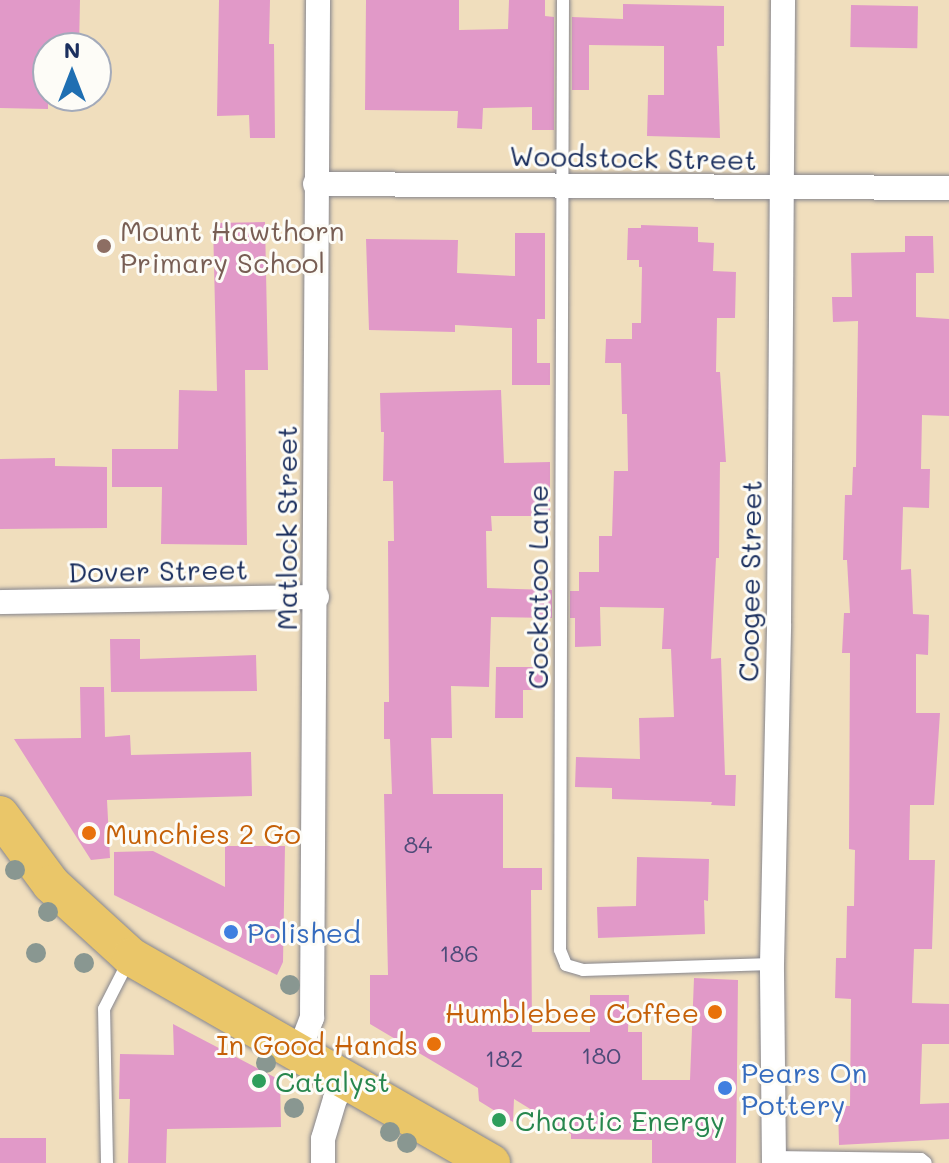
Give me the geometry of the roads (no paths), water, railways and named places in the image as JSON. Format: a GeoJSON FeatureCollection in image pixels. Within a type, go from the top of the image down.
{"type":"FeatureCollection","features":[{"type":"Feature","properties":{"kind":"main road"},"geometry":{"type":"LineString","coordinates":[[0,815],[51,884],[131,957],[491,1163]]}},
{"type":"Feature","properties":{"kind":"street","name":"Matlock Street"},"geometry":{"type":"LineString","coordinates":[[298,1054],[312,1018],[317,597],[315,184],[318,0]]}},
{"type":"Feature","properties":{"kind":"street","name":"Coogee Street"},"geometry":{"type":"LineString","coordinates":[[774,1160],[772,964],[779,608],[783,0]]}},
{"type":"Feature","properties":{"kind":"street","name":"Woodstock Street"},"geometry":{"type":"LineString","coordinates":[[315,184],[949,188]]}},
{"type":"Feature","properties":{"kind":"street","name":"Dover Street"},"geometry":{"type":"LineString","coordinates":[[0,602],[317,597]]}},
{"type":"Feature","properties":{"kind":"street"},"geometry":{"type":"LineString","coordinates":[[323,1163],[323,1139],[335,1099],[347,1081]]}},
{"type":"Feature","properties":{"kind":"lane","name":"Cockatoo Lane"},"geometry":{"type":"LineString","coordinates":[[563,0],[560,950],[566,965],[583,970],[772,964]]}},
{"type":"Feature","properties":{"kind":"lane"},"geometry":{"type":"LineString","coordinates":[[107,1163],[104,1009],[113,986],[131,957]]}},
{"type":"Feature","properties":{"kind":"lane"},"geometry":{"type":"LineString","coordinates":[[774,1160],[921,1159],[926,1163]]}},
{"type":"Feature","properties":{"kind":"place","name":"Mount Hawthorn Primary School"},"geometry":{"type":"Point","coordinates":[104,246]}},
{"type":"Feature","properties":{"kind":"place","name":"Munchies 2 Go"},"geometry":{"type":"Point","coordinates":[89,833]}},
{"type":"Feature","properties":{"kind":"place","name":"Polished"},"geometry":{"type":"Point","coordinates":[231,932]}},
{"type":"Feature","properties":{"kind":"place","name":"Humblebee Coffee"},"geometry":{"type":"Point","coordinates":[715,1012]}},
{"type":"Feature","properties":{"kind":"place","name":"In Good Hands"},"geometry":{"type":"Point","coordinates":[434,1044]}},
{"type":"Feature","properties":{"kind":"place","name":"Catalyst"},"geometry":{"type":"Point","coordinates":[259,1081]}},
{"type":"Feature","properties":{"kind":"place","name":"Pears On Pottery"},"geometry":{"type":"Point","coordinates":[725,1088]}},
{"type":"Feature","properties":{"kind":"place","name":"Chaotic Energy"},"geometry":{"type":"Point","coordinates":[499,1120]}}]}
